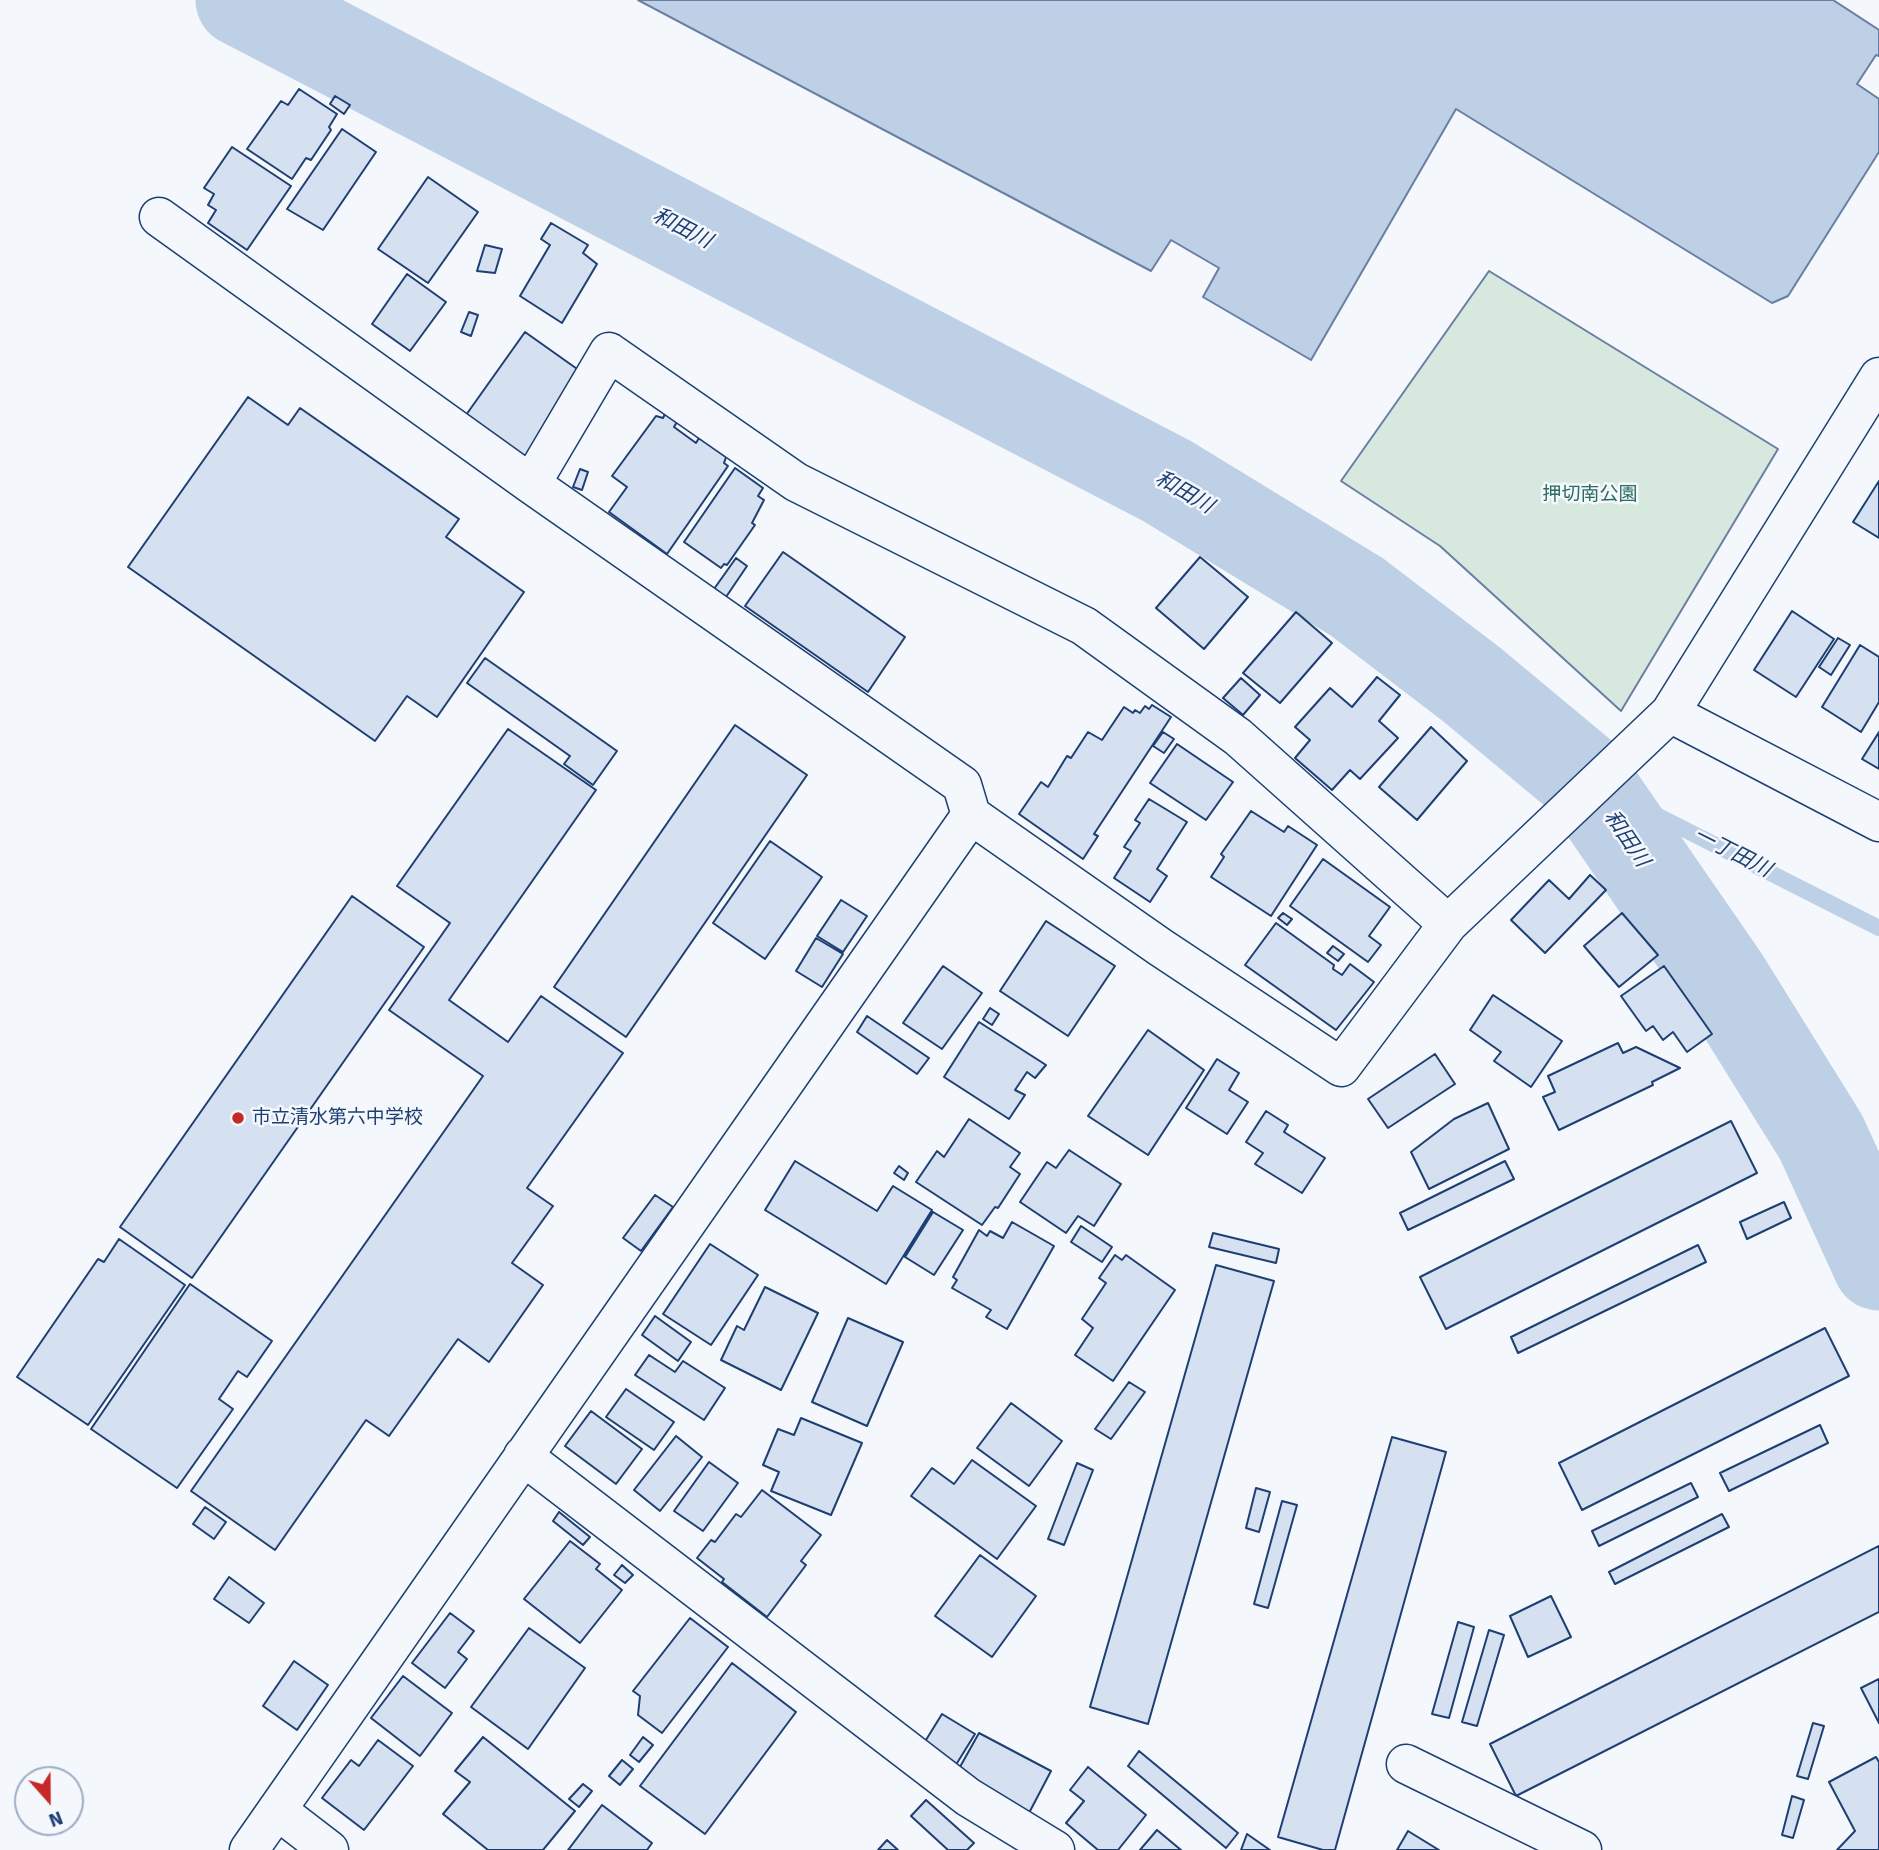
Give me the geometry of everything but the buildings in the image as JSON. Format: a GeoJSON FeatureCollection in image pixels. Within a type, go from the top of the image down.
{"type":"FeatureCollection","features":[{"type":"Feature","properties":{"kind":"street"},"geometry":{"type":"LineString","coordinates":[[159,217],[531,484],[962,785],[971,815],[1160,947],[1340,1067],[1448,925],[1671,713],[1879,377]]}},
{"type":"Feature","properties":{"kind":"street"},"geometry":{"type":"LineString","coordinates":[[531,484],[609,352],[796,482],[1084,626],[1238,737],[1448,925]]}},
{"type":"Feature","properties":{"kind":"street"},"geometry":{"type":"LineString","coordinates":[[1671,713],[1879,822]]}},
{"type":"Feature","properties":{"kind":"street"},"geometry":{"type":"LineString","coordinates":[[248,1850],[971,815]]}},
{"type":"Feature","properties":{"kind":"street"},"geometry":{"type":"LineString","coordinates":[[523,1456],[968,1797],[1055,1850]]}},
{"type":"Feature","properties":{"kind":"street"},"geometry":{"type":"LineString","coordinates":[[1406,1764],[1581,1850]]}},
{"type":"Feature","properties":{"kind":"street"},"geometry":{"type":"LineString","coordinates":[[277,1810],[329,1850]]}},
{"type":"Feature","properties":{"kind":"green space","name":"押切南公園"},"geometry":{"type":"Polygon","coordinates":[[[1489,271],[1778,449],[1621,711],[1440,546],[1341,481],[1489,271]]]}},
{"type":"Feature","properties":{"kind":"water"},"geometry":{"type":"Polygon","coordinates":[[[638,0],[1833,0],[1879,30],[1879,56],[1876,55],[1857,84],[1879,99],[1879,152],[1788,296],[1772,303],[1456,109],[1311,360],[1203,297],[1219,268],[1171,240],[1151,271],[638,0]]]}},
{"type":"Feature","properties":{"kind":"waterway","name":"和田川"},"geometry":{"type":"LineString","coordinates":[[242,0],[1167,481],[1357,597],[1471,684],[1584,778],[1724,981],[1821,1137],[1879,1264]]}},
{"type":"Feature","properties":{"kind":"waterway","name":"一丁田川"},"geometry":{"type":"LineString","coordinates":[[1597,785],[1879,928]]}},
{"type":"Feature","properties":{"kind":"place","name":"市立清水第六中学校"},"geometry":{"type":"Point","coordinates":[238,1118]}}]}
